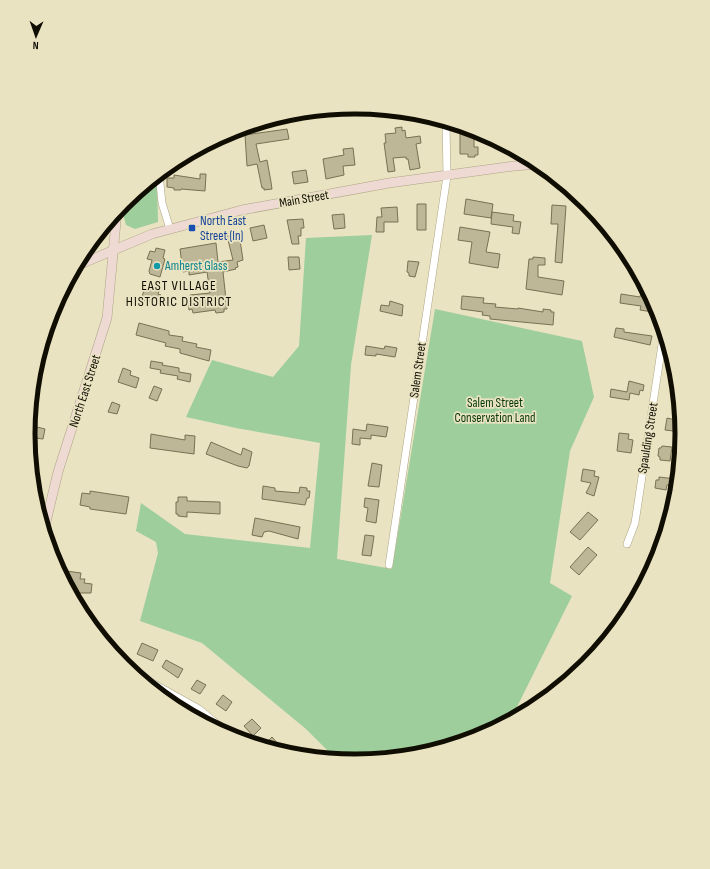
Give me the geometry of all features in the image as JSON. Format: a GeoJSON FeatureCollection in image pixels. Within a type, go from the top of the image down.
{"type":"FeatureCollection","features":[{"type":"Feature","properties":{"kind":"main road","name":"Main Street"},"geometry":{"type":"LineString","coordinates":[[86,262],[115,249],[170,229],[255,208],[376,186],[528,165]]}},
{"type":"Feature","properties":{"kind":"main road","name":"North East Street"},"geometry":{"type":"LineString","coordinates":[[47,519],[58,472],[107,318],[115,249],[116,221]]}},
{"type":"Feature","properties":{"kind":"street","name":"Salem Street"},"geometry":{"type":"LineString","coordinates":[[389,565],[447,176],[446,127]]}},
{"type":"Feature","properties":{"kind":"street"},"geometry":{"type":"LineString","coordinates":[[160,181],[162,202],[170,229]]}},
{"type":"Feature","properties":{"kind":"street","name":"Spaulding Street"},"geometry":{"type":"LineString","coordinates":[[627,544],[635,523],[662,345]]}},
{"type":"Feature","properties":{"kind":"street"},"geometry":{"type":"LineString","coordinates":[[159,687],[199,710],[212,721]]}},
{"type":"Feature","properties":{"kind":"green space"},"geometry":{"type":"Polygon","coordinates":[[[157,183],[158,222],[135,229],[126,225],[123,214],[157,183]]]}},
{"type":"Feature","properties":{"kind":"green space","name":"Salem Street Conservation Land"},"geometry":{"type":"Polygon","coordinates":[[[372,235],[351,365],[337,559],[392,569],[435,309],[582,341],[594,397],[570,451],[550,583],[572,596],[514,712],[458,738],[438,744],[397,752],[376,754],[331,754],[306,729],[202,643],[140,621],[158,553],[156,542],[136,531],[141,503],[185,534],[310,548],[320,443],[236,428],[186,417],[212,360],[273,377],[299,346],[306,238],[372,235]]]}},
{"type":"Feature","properties":{"kind":"building"},"geometry":{"type":"Polygon","coordinates":[[[402,127],[402,131],[405,130],[406,138],[420,136],[421,143],[416,144],[420,168],[410,170],[408,159],[406,159],[406,157],[393,158],[395,171],[388,172],[384,143],[386,143],[385,134],[396,133],[395,128],[402,127]]]}},
{"type":"Feature","properties":{"kind":"building"},"geometry":{"type":"Polygon","coordinates":[[[287,129],[289,139],[256,144],[260,162],[267,160],[271,182],[272,189],[264,190],[264,188],[262,188],[257,164],[247,166],[245,135],[287,129]]]}},
{"type":"Feature","properties":{"kind":"building"},"geometry":{"type":"Polygon","coordinates":[[[460,132],[474,138],[474,147],[478,147],[478,155],[475,155],[475,157],[468,157],[468,154],[460,154],[460,132]]]}},
{"type":"Feature","properties":{"kind":"building"},"geometry":{"type":"Polygon","coordinates":[[[353,148],[355,165],[343,166],[344,175],[326,179],[323,159],[344,155],[343,149],[353,148]]]}},
{"type":"Feature","properties":{"kind":"building"},"geometry":{"type":"Polygon","coordinates":[[[306,170],[308,182],[294,184],[292,172],[306,170]]]}},
{"type":"Feature","properties":{"kind":"building"},"geometry":{"type":"Polygon","coordinates":[[[200,174],[206,174],[205,191],[181,189],[174,190],[174,188],[167,187],[167,178],[174,178],[174,175],[200,179],[200,174]]]}},
{"type":"Feature","properties":{"kind":"building"},"geometry":{"type":"Polygon","coordinates":[[[466,199],[493,204],[491,218],[464,214],[466,199]]]}},
{"type":"Feature","properties":{"kind":"building"},"geometry":{"type":"Polygon","coordinates":[[[417,204],[426,204],[426,230],[417,230],[417,204]]]}},
{"type":"Feature","properties":{"kind":"building"},"geometry":{"type":"Polygon","coordinates":[[[552,205],[566,206],[562,263],[555,262],[558,224],[551,224],[552,205]]]}},
{"type":"Feature","properties":{"kind":"building"},"geometry":{"type":"Polygon","coordinates":[[[397,207],[398,222],[384,222],[384,232],[376,232],[377,217],[382,217],[381,208],[397,207]]]}},
{"type":"Feature","properties":{"kind":"building"},"geometry":{"type":"Polygon","coordinates":[[[492,212],[514,215],[513,221],[521,222],[519,234],[512,233],[513,227],[491,224],[492,212]]]}},
{"type":"Feature","properties":{"kind":"building"},"geometry":{"type":"Polygon","coordinates":[[[344,214],[345,228],[334,229],[332,215],[344,214]]]}},
{"type":"Feature","properties":{"kind":"building"},"geometry":{"type":"Polygon","coordinates":[[[303,219],[304,228],[301,228],[301,236],[298,236],[299,244],[292,244],[287,220],[303,219]]]}},
{"type":"Feature","properties":{"kind":"building"},"geometry":{"type":"Polygon","coordinates":[[[264,225],[267,238],[253,241],[250,228],[264,225]]]}},
{"type":"Feature","properties":{"kind":"building"},"geometry":{"type":"Polygon","coordinates":[[[460,227],[490,232],[486,252],[500,254],[498,268],[469,263],[472,242],[458,240],[460,227]]]}},
{"type":"Feature","properties":{"kind":"building"},"geometry":{"type":"Polygon","coordinates":[[[237,234],[238,241],[240,240],[243,260],[237,262],[238,267],[235,268],[236,269],[223,272],[227,309],[224,309],[224,312],[216,313],[215,310],[193,313],[192,309],[189,310],[188,298],[190,298],[190,295],[210,293],[207,272],[189,275],[189,271],[183,272],[180,249],[216,243],[218,262],[233,260],[227,236],[237,234]]]}},
{"type":"Feature","properties":{"kind":"building","name":"Amherst Glass"},"geometry":{"type":"Polygon","coordinates":[[[156,248],[165,250],[163,258],[165,259],[160,277],[150,274],[149,271],[152,260],[147,259],[150,251],[155,252],[156,248]]]}},
{"type":"Feature","properties":{"kind":"building"},"geometry":{"type":"Polygon","coordinates":[[[288,257],[299,257],[300,269],[289,270],[288,257]]]}},
{"type":"Feature","properties":{"kind":"building"},"geometry":{"type":"Polygon","coordinates":[[[533,257],[545,258],[545,265],[538,265],[538,277],[564,281],[562,295],[526,289],[529,259],[533,259],[533,257]]]}},
{"type":"Feature","properties":{"kind":"building"},"geometry":{"type":"Polygon","coordinates":[[[408,261],[419,262],[415,277],[409,276],[409,273],[407,272],[408,261]]]}},
{"type":"Feature","properties":{"kind":"building"},"geometry":{"type":"Polygon","coordinates":[[[145,287],[159,291],[158,294],[161,295],[159,303],[141,300],[145,287]]]}},
{"type":"Feature","properties":{"kind":"building"},"geometry":{"type":"Polygon","coordinates":[[[641,291],[651,312],[640,310],[641,306],[620,303],[621,294],[640,297],[641,291]]]}},
{"type":"Feature","properties":{"kind":"building"},"geometry":{"type":"Polygon","coordinates":[[[462,296],[484,298],[483,303],[496,304],[495,307],[518,308],[543,312],[543,309],[551,310],[551,312],[554,312],[553,325],[490,319],[490,316],[482,315],[483,312],[461,309],[462,296]]]}},
{"type":"Feature","properties":{"kind":"building"},"geometry":{"type":"Polygon","coordinates":[[[390,301],[403,305],[402,316],[380,311],[381,305],[389,306],[390,301]]]}},
{"type":"Feature","properties":{"kind":"building"},"geometry":{"type":"Polygon","coordinates":[[[139,323],[169,331],[169,335],[183,337],[182,341],[197,344],[196,347],[211,350],[209,361],[180,353],[180,349],[165,346],[166,343],[136,335],[139,323]]]}},
{"type":"Feature","properties":{"kind":"building"},"geometry":{"type":"Polygon","coordinates":[[[616,328],[624,329],[624,332],[652,336],[650,345],[614,337],[616,328]]]}},
{"type":"Feature","properties":{"kind":"building"},"geometry":{"type":"Polygon","coordinates":[[[366,346],[384,349],[385,346],[397,348],[395,357],[376,354],[376,356],[365,355],[366,346]]]}},
{"type":"Feature","properties":{"kind":"building"},"geometry":{"type":"Polygon","coordinates":[[[151,361],[163,363],[162,365],[179,368],[179,372],[191,374],[190,382],[177,379],[178,376],[160,373],[161,370],[150,368],[151,361]]]}},
{"type":"Feature","properties":{"kind":"building"},"geometry":{"type":"Polygon","coordinates":[[[123,368],[131,371],[130,375],[139,378],[136,388],[118,382],[123,368]]]}},
{"type":"Feature","properties":{"kind":"building"},"geometry":{"type":"Polygon","coordinates":[[[629,381],[644,385],[643,391],[640,390],[639,395],[630,393],[629,400],[610,397],[611,389],[627,392],[629,381]]]}},
{"type":"Feature","properties":{"kind":"building"},"geometry":{"type":"Polygon","coordinates":[[[154,386],[162,389],[157,401],[149,398],[154,386]]]}},
{"type":"Feature","properties":{"kind":"building"},"geometry":{"type":"Polygon","coordinates":[[[112,402],[120,405],[117,414],[108,412],[112,402]]]}},
{"type":"Feature","properties":{"kind":"building"},"geometry":{"type":"Polygon","coordinates":[[[667,418],[674,420],[675,431],[665,430],[667,418]]]}},
{"type":"Feature","properties":{"kind":"building"},"geometry":{"type":"Polygon","coordinates":[[[367,424],[388,427],[386,437],[371,435],[371,439],[360,438],[360,445],[352,444],[353,429],[366,431],[367,424]]]}},
{"type":"Feature","properties":{"kind":"building"},"geometry":{"type":"Polygon","coordinates":[[[35,427],[45,429],[43,439],[35,438],[35,427]]]}},
{"type":"Feature","properties":{"kind":"building"},"geometry":{"type":"Polygon","coordinates":[[[619,433],[629,434],[628,439],[633,440],[631,453],[617,451],[619,433]]]}},
{"type":"Feature","properties":{"kind":"building"},"geometry":{"type":"Polygon","coordinates":[[[151,434],[185,440],[185,435],[195,436],[194,454],[150,448],[151,434]]]}},
{"type":"Feature","properties":{"kind":"building"},"geometry":{"type":"Polygon","coordinates":[[[211,442],[241,455],[243,448],[252,452],[249,466],[247,468],[238,466],[206,454],[211,442]]]}},
{"type":"Feature","properties":{"kind":"building"},"geometry":{"type":"Polygon","coordinates":[[[662,446],[672,447],[670,461],[660,460],[660,457],[658,456],[659,448],[662,446]]]}},
{"type":"Feature","properties":{"kind":"building"},"geometry":{"type":"Polygon","coordinates":[[[372,463],[382,465],[379,487],[368,486],[372,463]]]}},
{"type":"Feature","properties":{"kind":"building"},"geometry":{"type":"Polygon","coordinates":[[[583,469],[595,471],[594,476],[599,477],[594,496],[586,493],[591,483],[581,481],[583,469]]]}},
{"type":"Feature","properties":{"kind":"building"},"geometry":{"type":"Polygon","coordinates":[[[659,477],[672,478],[671,485],[667,485],[666,490],[655,488],[656,480],[659,480],[659,477]]]}},
{"type":"Feature","properties":{"kind":"building"},"geometry":{"type":"Polygon","coordinates":[[[263,486],[275,488],[275,491],[299,493],[300,487],[307,488],[307,491],[310,491],[309,498],[307,498],[305,505],[262,499],[263,486]]]}},
{"type":"Feature","properties":{"kind":"building"},"geometry":{"type":"Polygon","coordinates":[[[90,491],[129,497],[126,514],[90,509],[90,507],[80,505],[82,493],[90,494],[90,491]]]}},
{"type":"Feature","properties":{"kind":"building"},"geometry":{"type":"Polygon","coordinates":[[[178,497],[187,497],[187,501],[220,502],[220,514],[187,512],[187,517],[178,516],[178,514],[176,514],[176,502],[178,502],[178,497]]]}},
{"type":"Feature","properties":{"kind":"building"},"geometry":{"type":"Polygon","coordinates":[[[365,498],[379,500],[376,523],[366,521],[368,508],[364,507],[365,498]]]}},
{"type":"Feature","properties":{"kind":"building"},"geometry":{"type":"Polygon","coordinates":[[[588,512],[598,520],[580,540],[570,532],[588,512]]]}},
{"type":"Feature","properties":{"kind":"building"},"geometry":{"type":"Polygon","coordinates":[[[255,518],[300,527],[298,539],[269,531],[264,532],[262,537],[252,535],[255,518]]]}},
{"type":"Feature","properties":{"kind":"building"},"geometry":{"type":"Polygon","coordinates":[[[365,535],[374,536],[371,556],[362,555],[365,535]]]}},
{"type":"Feature","properties":{"kind":"building"},"geometry":{"type":"Polygon","coordinates":[[[588,547],[597,555],[579,575],[570,567],[588,547]]]}},
{"type":"Feature","properties":{"kind":"building"},"geometry":{"type":"Polygon","coordinates":[[[66,571],[81,573],[80,579],[85,579],[84,583],[92,584],[91,593],[77,593],[66,571]]]}},
{"type":"Feature","properties":{"kind":"building"},"geometry":{"type":"Polygon","coordinates":[[[142,643],[158,650],[153,661],[137,654],[142,643]]]}},
{"type":"Feature","properties":{"kind":"building"},"geometry":{"type":"Polygon","coordinates":[[[166,660],[183,669],[178,678],[162,667],[166,660]]]}},
{"type":"Feature","properties":{"kind":"building"},"geometry":{"type":"Polygon","coordinates":[[[197,680],[206,685],[200,694],[191,689],[197,680]]]}},
{"type":"Feature","properties":{"kind":"building"},"geometry":{"type":"Polygon","coordinates":[[[223,695],[232,702],[226,711],[216,704],[223,695]]]}},
{"type":"Feature","properties":{"kind":"building"},"geometry":{"type":"Polygon","coordinates":[[[252,719],[261,728],[253,736],[244,726],[252,719]]]}},
{"type":"Feature","properties":{"kind":"building"},"geometry":{"type":"Polygon","coordinates":[[[272,737],[280,745],[272,744],[267,742],[272,737]]]}},
{"type":"Feature","properties":{"kind":"place","name":"North East Street (In)"},"geometry":{"type":"Point","coordinates":[192,228]}},
{"type":"Feature","properties":{"kind":"place","name":"Amherst Glass"},"geometry":{"type":"Point","coordinates":[157,266]}},
{"type":"Feature","properties":{"kind":"district","name":"EAST VILLAGE HISTORIC DISTRICT"},"geometry":{"type":"Point","coordinates":[179,294]}}]}
